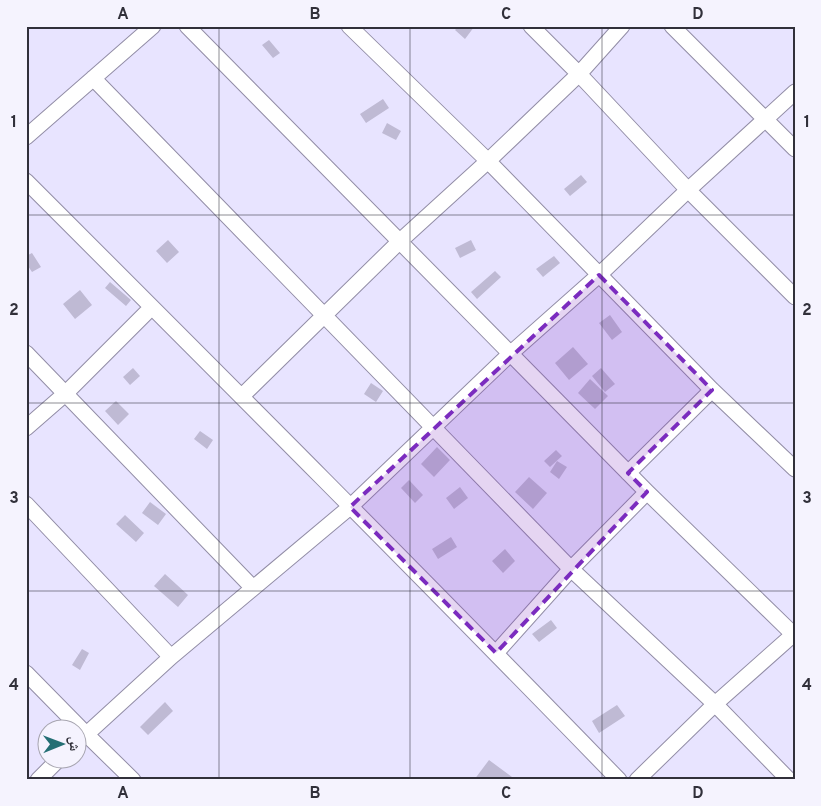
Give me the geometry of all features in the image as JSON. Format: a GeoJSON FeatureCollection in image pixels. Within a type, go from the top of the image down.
{"type":"FeatureCollection","features":[{"type":"Feature","properties":{"kind":"street"},"geometry":{"type":"LineString","coordinates":[[26,137],[153,26]]}},
{"type":"Feature","properties":{"kind":"street"},"geometry":{"type":"LineString","coordinates":[[187,26],[628,473],[794,634],[715,704],[637,780]]}},
{"type":"Feature","properties":{"kind":"street"},"geometry":{"type":"LineString","coordinates":[[349,26],[488,161],[712,390],[795,469]]}},
{"type":"Feature","properties":{"kind":"street"},"geometry":{"type":"LineString","coordinates":[[532,26],[688,190],[795,297]]}},
{"type":"Feature","properties":{"kind":"street"},"geometry":{"type":"LineString","coordinates":[[242,396],[399,242],[488,161],[579,74],[622,26]]}},
{"type":"Feature","properties":{"kind":"street"},"geometry":{"type":"LineString","coordinates":[[672,26],[795,149]]}},
{"type":"Feature","properties":{"kind":"street"},"geometry":{"type":"LineString","coordinates":[[93,78],[571,569],[715,704],[789,780]]}},
{"type":"Feature","properties":{"kind":"street"},"geometry":{"type":"LineString","coordinates":[[88,733],[171,657],[350,506],[510,354],[600,275],[688,190],[795,92]]}},
{"type":"Feature","properties":{"kind":"street"},"geometry":{"type":"LineString","coordinates":[[26,181],[242,396],[619,780]]}},
{"type":"Feature","properties":{"kind":"street"},"geometry":{"type":"LineString","coordinates":[[26,428],[65,394],[152,307]]}},
{"type":"Feature","properties":{"kind":"street"},"geometry":{"type":"LineString","coordinates":[[26,353],[253,588]]}},
{"type":"Feature","properties":{"kind":"street"},"geometry":{"type":"LineString","coordinates":[[628,473],[712,390]]}},
{"type":"Feature","properties":{"kind":"street"},"geometry":{"type":"LineString","coordinates":[[496,653],[571,569],[647,492]]}},
{"type":"Feature","properties":{"kind":"street"},"geometry":{"type":"LineString","coordinates":[[26,504],[171,657]]}},
{"type":"Feature","properties":{"kind":"street"},"geometry":{"type":"LineString","coordinates":[[26,674],[64,718]]}},
{"type":"Feature","properties":{"kind":"street"},"geometry":{"type":"LineString","coordinates":[[88,743],[133,780]]}},
{"type":"Feature","properties":{"kind":"street"},"geometry":{"type":"LineString","coordinates":[[38,780],[50,768]]}},
{"type":"Feature","properties":{"kind":"highlighted area"},"geometry":{"type":"Polygon","coordinates":[[[599,275],[712,390],[628,473],[647,492],[496,653],[350,507],[599,275]]]}},
{"type":"Feature","properties":{"kind":"building"},"geometry":{"type":"Polygon","coordinates":[[[459,26],[474,27],[465,39],[455,30],[459,26]]]}},
{"type":"Feature","properties":{"kind":"building"},"geometry":{"type":"Polygon","coordinates":[[[269,40],[280,53],[273,58],[262,45],[269,40]]]}},
{"type":"Feature","properties":{"kind":"building"},"geometry":{"type":"Polygon","coordinates":[[[383,99],[389,108],[366,123],[360,114],[383,99]]]}},
{"type":"Feature","properties":{"kind":"building"},"geometry":{"type":"Polygon","coordinates":[[[387,123],[401,131],[396,140],[382,133],[387,123]]]}},
{"type":"Feature","properties":{"kind":"building"},"geometry":{"type":"Polygon","coordinates":[[[581,175],[587,182],[570,196],[564,189],[581,175]]]}},
{"type":"Feature","properties":{"kind":"building"},"geometry":{"type":"Polygon","coordinates":[[[168,240],[179,252],[167,263],[156,251],[168,240]]]}},
{"type":"Feature","properties":{"kind":"building"},"geometry":{"type":"Polygon","coordinates":[[[471,240],[476,250],[460,258],[455,248],[471,240]]]}},
{"type":"Feature","properties":{"kind":"building"},"geometry":{"type":"Polygon","coordinates":[[[32,253],[41,267],[32,272],[26,263],[26,256],[32,253]]]}},
{"type":"Feature","properties":{"kind":"building"},"geometry":{"type":"Polygon","coordinates":[[[554,256],[560,263],[543,277],[536,269],[554,256]]]}},
{"type":"Feature","properties":{"kind":"building"},"geometry":{"type":"Polygon","coordinates":[[[495,271],[501,277],[477,299],[471,292],[495,271]]]}},
{"type":"Feature","properties":{"kind":"building"},"geometry":{"type":"Polygon","coordinates":[[[110,282],[131,300],[126,306],[105,288],[110,282]]]}},
{"type":"Feature","properties":{"kind":"building"},"geometry":{"type":"Polygon","coordinates":[[[80,290],[92,305],[75,319],[63,304],[80,290]]]}},
{"type":"Feature","properties":{"kind":"building"},"geometry":{"type":"Polygon","coordinates":[[[610,315],[622,332],[612,340],[599,323],[610,315]]]}},
{"type":"Feature","properties":{"kind":"building"},"geometry":{"type":"Polygon","coordinates":[[[573,347],[588,364],[569,380],[555,363],[573,347]]]}},
{"type":"Feature","properties":{"kind":"building"},"geometry":{"type":"Polygon","coordinates":[[[133,368],[140,376],[130,385],[123,377],[133,368]]]}},
{"type":"Feature","properties":{"kind":"building"},"geometry":{"type":"Polygon","coordinates":[[[601,368],[615,384],[605,392],[592,376],[601,368]]]}},
{"type":"Feature","properties":{"kind":"building"},"geometry":{"type":"Polygon","coordinates":[[[590,379],[608,396],[595,409],[578,393],[590,379]]]}},
{"type":"Feature","properties":{"kind":"building"},"geometry":{"type":"Polygon","coordinates":[[[371,383],[383,391],[376,402],[364,394],[371,383]]]}},
{"type":"Feature","properties":{"kind":"building"},"geometry":{"type":"Polygon","coordinates":[[[116,401],[129,414],[118,425],[105,411],[116,401]]]}},
{"type":"Feature","properties":{"kind":"building"},"geometry":{"type":"Polygon","coordinates":[[[200,431],[213,440],[207,449],[194,439],[200,431]]]}},
{"type":"Feature","properties":{"kind":"building"},"geometry":{"type":"Polygon","coordinates":[[[437,447],[450,460],[434,477],[421,464],[437,447]]]}},
{"type":"Feature","properties":{"kind":"building"},"geometry":{"type":"Polygon","coordinates":[[[556,450],[562,456],[550,467],[544,461],[556,450]]]}},
{"type":"Feature","properties":{"kind":"building"},"geometry":{"type":"Polygon","coordinates":[[[557,461],[567,467],[559,479],[550,472],[557,461]]]}},
{"type":"Feature","properties":{"kind":"building"},"geometry":{"type":"Polygon","coordinates":[[[529,477],[547,493],[533,509],[515,492],[529,477]]]}},
{"type":"Feature","properties":{"kind":"building"},"geometry":{"type":"Polygon","coordinates":[[[409,480],[423,495],[415,503],[401,488],[409,480]]]}},
{"type":"Feature","properties":{"kind":"building"},"geometry":{"type":"Polygon","coordinates":[[[460,487],[468,498],[454,509],[446,498],[460,487]]]}},
{"type":"Feature","properties":{"kind":"building"},"geometry":{"type":"Polygon","coordinates":[[[150,502],[166,514],[158,525],[142,513],[150,502]]]}},
{"type":"Feature","properties":{"kind":"building"},"geometry":{"type":"Polygon","coordinates":[[[125,515],[144,533],[136,542],[116,524],[125,515]]]}},
{"type":"Feature","properties":{"kind":"building"},"geometry":{"type":"Polygon","coordinates":[[[451,537],[457,547],[438,559],[432,549],[451,537]]]}},
{"type":"Feature","properties":{"kind":"building"},"geometry":{"type":"Polygon","coordinates":[[[505,549],[515,561],[503,573],[492,561],[505,549]]]}},
{"type":"Feature","properties":{"kind":"building"},"geometry":{"type":"Polygon","coordinates":[[[165,574],[188,595],[178,607],[154,586],[165,574]]]}},
{"type":"Feature","properties":{"kind":"building"},"geometry":{"type":"Polygon","coordinates":[[[551,620],[557,628],[539,642],[532,634],[551,620]]]}},
{"type":"Feature","properties":{"kind":"building"},"geometry":{"type":"Polygon","coordinates":[[[82,649],[89,653],[80,670],[72,665],[82,649]]]}},
{"type":"Feature","properties":{"kind":"building"},"geometry":{"type":"Polygon","coordinates":[[[165,702],[173,711],[148,735],[140,727],[165,702]]]}},
{"type":"Feature","properties":{"kind":"building"},"geometry":{"type":"Polygon","coordinates":[[[617,705],[625,716],[599,733],[592,721],[617,705]]]}},
{"type":"Feature","properties":{"kind":"building"},"geometry":{"type":"Polygon","coordinates":[[[489,760],[512,777],[510,780],[474,780],[489,760]]]}}]}
